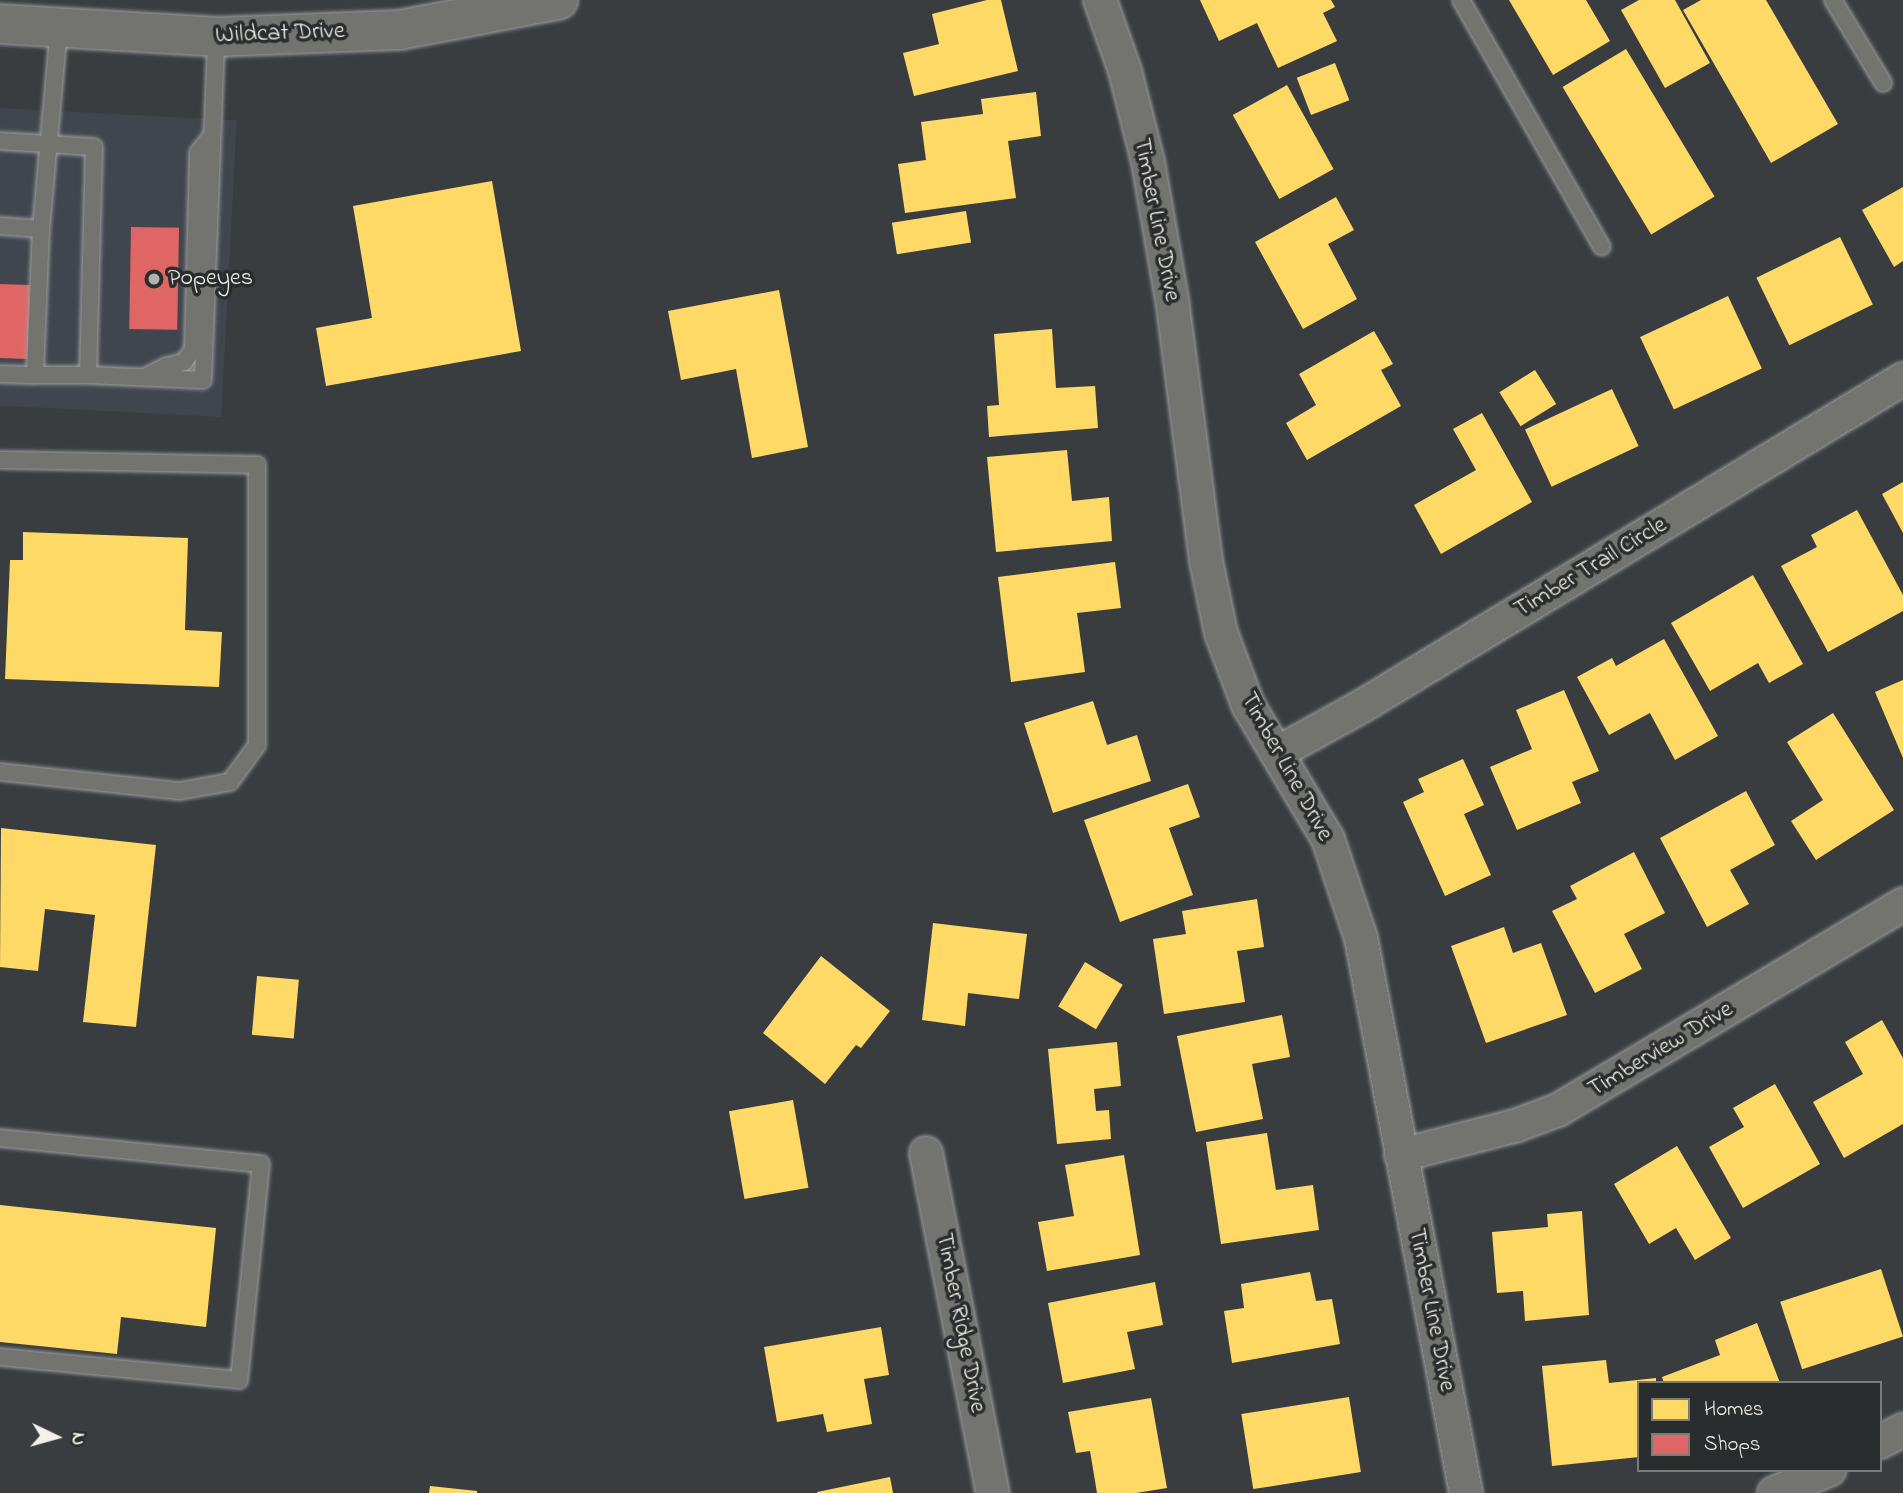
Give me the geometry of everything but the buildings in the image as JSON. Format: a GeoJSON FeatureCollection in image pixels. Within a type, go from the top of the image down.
{"type":"FeatureCollection","features":[{"type":"Feature","properties":{"kind":"main road","name":"Wildcat Drive"},"geometry":{"type":"LineString","coordinates":[[0,24],[216,37],[399,30],[558,0]]}},
{"type":"Feature","properties":{"kind":"street","name":"Timber Line Drive"},"geometry":{"type":"LineString","coordinates":[[1100,0],[1125,71],[1148,162],[1172,299],[1206,561],[1221,633],[1248,705],[1328,839],[1361,938],[1466,1493]]}},
{"type":"Feature","properties":{"kind":"street","name":"Timber Trail Circle"},"geometry":{"type":"LineString","coordinates":[[1277,753],[1364,705],[1903,379]]}},
{"type":"Feature","properties":{"kind":"street","name":"Timberview Drive"},"geometry":{"type":"LineString","coordinates":[[1401,1155],[1515,1126],[1558,1110],[1903,904]]}},
{"type":"Feature","properties":{"kind":"street","name":"Timber Ridge Drive"},"geometry":{"type":"LineString","coordinates":[[926,1153],[993,1493]]}},
{"type":"Feature","properties":{"kind":"street"},"geometry":{"type":"LineString","coordinates":[[1882,1441],[1903,1430]]}},
{"type":"Feature","properties":{"kind":"street"},"geometry":{"type":"LineString","coordinates":[[1774,1493],[1824,1472]]}},
{"type":"Feature","properties":{"kind":"lane"},"geometry":{"type":"LineString","coordinates":[[1461,0],[1602,247]]}},
{"type":"Feature","properties":{"kind":"lane"},"geometry":{"type":"LineString","coordinates":[[1833,0],[1883,83]]}},
{"type":"Feature","properties":{"kind":"lane"},"geometry":{"type":"LineString","coordinates":[[34,375],[41,229],[59,27]]}},
{"type":"Feature","properties":{"kind":"lane"},"geometry":{"type":"LineString","coordinates":[[0,374],[203,380],[216,37]]}},
{"type":"Feature","properties":{"kind":"lane"},"geometry":{"type":"LineString","coordinates":[[143,379],[167,366],[184,362],[193,349],[198,153],[212,135]]}},
{"type":"Feature","properties":{"kind":"lane"},"geometry":{"type":"LineString","coordinates":[[0,141],[94,147],[88,376]]}},
{"type":"Feature","properties":{"kind":"lane"},"geometry":{"type":"LineString","coordinates":[[0,226],[41,229]]}},
{"type":"Feature","properties":{"kind":"lane"},"geometry":{"type":"LineString","coordinates":[[0,460],[257,465],[257,745],[230,782],[179,791],[0,772]]}},
{"type":"Feature","properties":{"kind":"lane"},"geometry":{"type":"LineString","coordinates":[[0,1138],[261,1164],[239,1380],[0,1357]]}},
{"type":"Feature","properties":{"kind":"shaded area"},"geometry":{"type":"Polygon","coordinates":[[[0,108],[237,120],[221,417],[0,405],[0,108]]]}},
{"type":"Feature","properties":{"kind":"place","name":"Popeyes"},"geometry":{"type":"Point","coordinates":[154,279]}}]}
